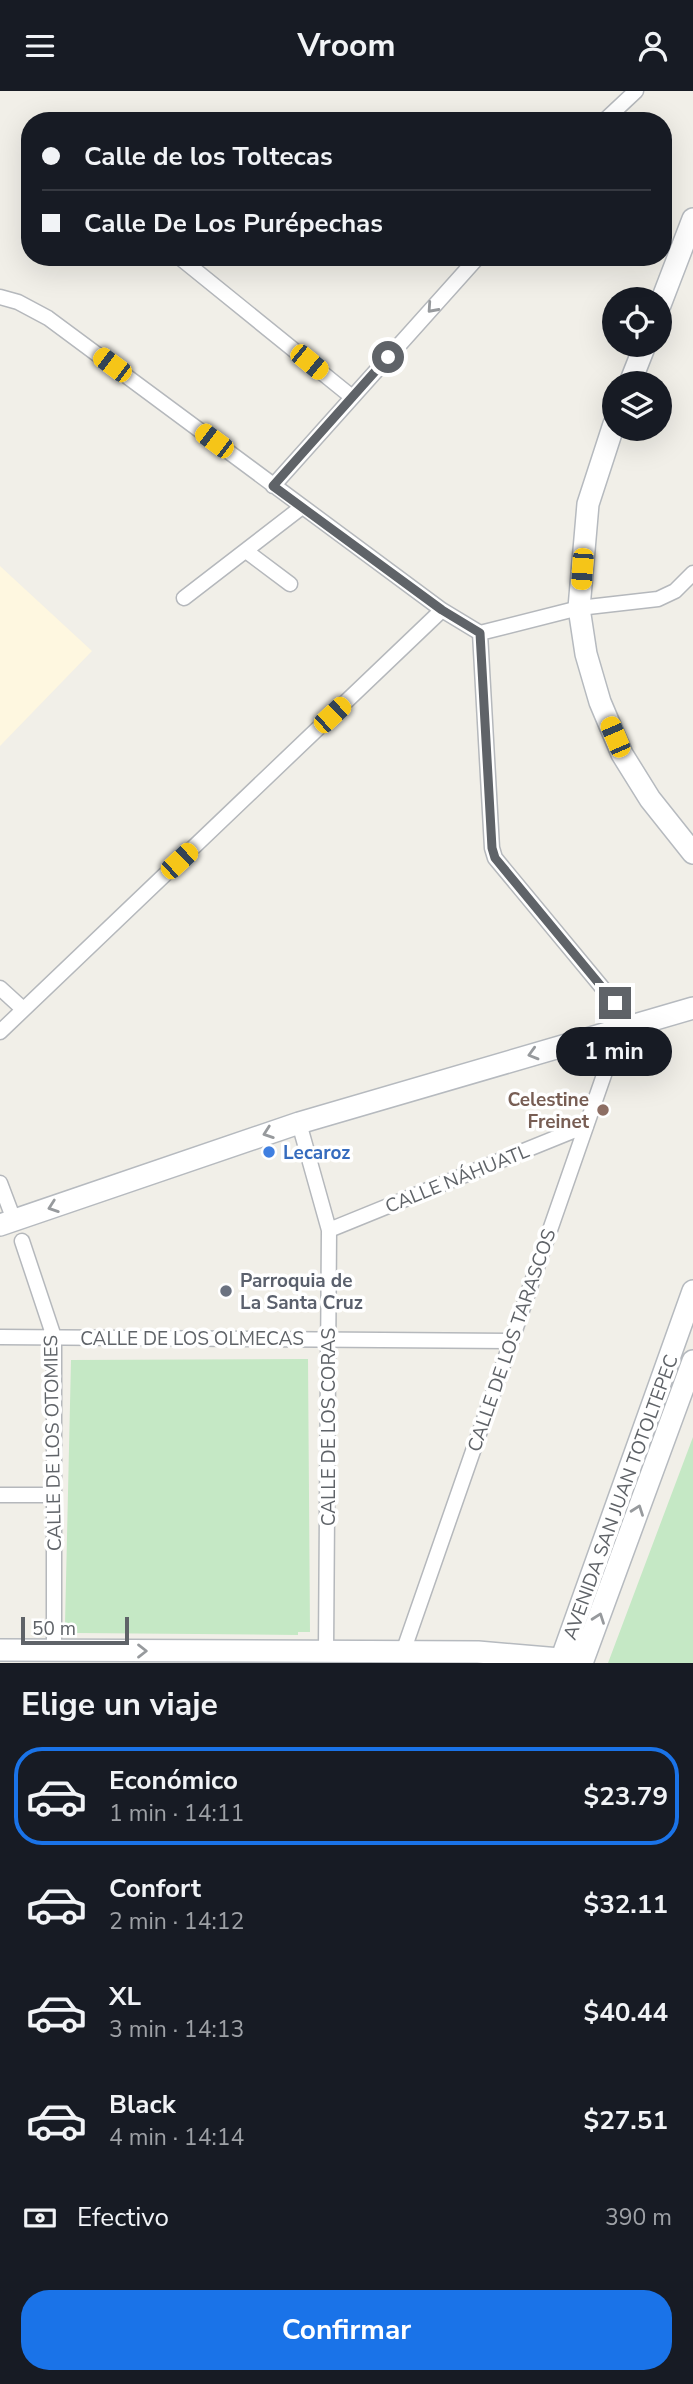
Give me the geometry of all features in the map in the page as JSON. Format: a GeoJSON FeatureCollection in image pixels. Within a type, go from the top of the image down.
{"type":"FeatureCollection","features":[{"type":"Feature","properties":{"kind":"main road"},"geometry":{"type":"LineString","coordinates":[[668,287],[689,243],[693,219]]}},
{"type":"Feature","properties":{"kind":"main road"},"geometry":{"type":"LineString","coordinates":[[609,441],[588,505],[579,608],[586,654],[600,702],[622,754],[650,799],[693,853]]}},
{"type":"Feature","properties":{"kind":"main road"},"geometry":{"type":"LineString","coordinates":[[7,1223],[299,1123],[693,1008]]}},
{"type":"Feature","properties":{"kind":"main road","name":"AVENIDA SAN JUAN TOTOLTEPEC"},"geometry":{"type":"LineString","coordinates":[[572,1662],[693,1291]]}},
{"type":"Feature","properties":{"kind":"main road","name":"AVENIDA SAN JUAN TOTOLTEPEC"},"geometry":{"type":"LineString","coordinates":[[572,1662],[693,1361]]}},
{"type":"Feature","properties":{"kind":"main road"},"geometry":{"type":"LineString","coordinates":[[0,1650],[478,1652],[572,1662]]}},
{"type":"Feature","properties":{"kind":"main road"},"geometry":{"type":"LineString","coordinates":[[478,1652],[508,1663]]}},
{"type":"Feature","properties":{"kind":"street"},"geometry":{"type":"LineString","coordinates":[[614,112],[636,91]]}},
{"type":"Feature","properties":{"kind":"street"},"geometry":{"type":"LineString","coordinates":[[191,266],[352,397]]}},
{"type":"Feature","properties":{"kind":"street"},"geometry":{"type":"LineString","coordinates":[[273,486],[470,266]]}},
{"type":"Feature","properties":{"kind":"street"},"geometry":{"type":"LineString","coordinates":[[0,297],[18,302],[48,318],[442,610],[480,633],[579,608],[658,600],[675,591],[693,573]]}},
{"type":"Feature","properties":{"kind":"street"},"geometry":{"type":"LineString","coordinates":[[184,598],[302,507]]}},
{"type":"Feature","properties":{"kind":"street"},"geometry":{"type":"LineString","coordinates":[[246,551],[290,584]]}},
{"type":"Feature","properties":{"kind":"street"},"geometry":{"type":"LineString","coordinates":[[0,1032],[442,610]]}},
{"type":"Feature","properties":{"kind":"street"},"geometry":{"type":"LineString","coordinates":[[480,633],[492,848],[495,858],[615,1003],[620,1029]]}},
{"type":"Feature","properties":{"kind":"street"},"geometry":{"type":"LineString","coordinates":[[0,988],[23,1009]]}},
{"type":"Feature","properties":{"kind":"street","name":"CALLE DE LOS TARASCOS"},"geometry":{"type":"LineString","coordinates":[[403,1652],[620,1029]]}},
{"type":"Feature","properties":{"kind":"street","name":"CALLE DE LOS CORAS"},"geometry":{"type":"LineString","coordinates":[[299,1123],[329,1230],[326,1651]]}},
{"type":"Feature","properties":{"kind":"street","name":"CALLE NÁHUATL"},"geometry":{"type":"LineString","coordinates":[[329,1230],[585,1126]]}},
{"type":"Feature","properties":{"kind":"street"},"geometry":{"type":"LineString","coordinates":[[0,1183],[7,1223]]}},
{"type":"Feature","properties":{"kind":"street","name":"CALLE DE LOS OTOMIES"},"geometry":{"type":"LineString","coordinates":[[22,1241],[54,1337],[54,1650]]}},
{"type":"Feature","properties":{"kind":"street","name":"CALLE DE LOS OLMECAS"},"geometry":{"type":"LineString","coordinates":[[0,1338],[510,1341]]}},
{"type":"Feature","properties":{"kind":"street"},"geometry":{"type":"LineString","coordinates":[[0,1495],[54,1495]]}},
{"type":"Feature","properties":{"kind":"shaded area"},"geometry":{"type":"Polygon","coordinates":[[[0,566],[92,651],[0,746],[0,566]]]}},
{"type":"Feature","properties":{"kind":"green space"},"geometry":{"type":"Polygon","coordinates":[[[308,1359],[310,1632],[298,1632],[298,1635],[77,1633],[77,1626],[65,1625],[71,1360],[308,1359]]]}},
{"type":"Feature","properties":{"kind":"green space"},"geometry":{"type":"Polygon","coordinates":[[[693,1437],[693,1663],[608,1663],[693,1437]]]}},
{"type":"Feature","properties":{"kind":"place","name":"Celestine Freinet"},"geometry":{"type":"Point","coordinates":[603,1110]}},
{"type":"Feature","properties":{"kind":"place","name":"Lecaroz"},"geometry":{"type":"Point","coordinates":[269,1152]}},
{"type":"Feature","properties":{"kind":"place","name":"Parroquia de La Santa Cruz"},"geometry":{"type":"Point","coordinates":[226,1291]}},
{"type":"Feature","properties":{"kind":"route"},"geometry":{"type":"LineString","coordinates":[[388,357],[273,486],[442,610],[480,633],[492,848],[495,858],[615,1003]]}}]}
